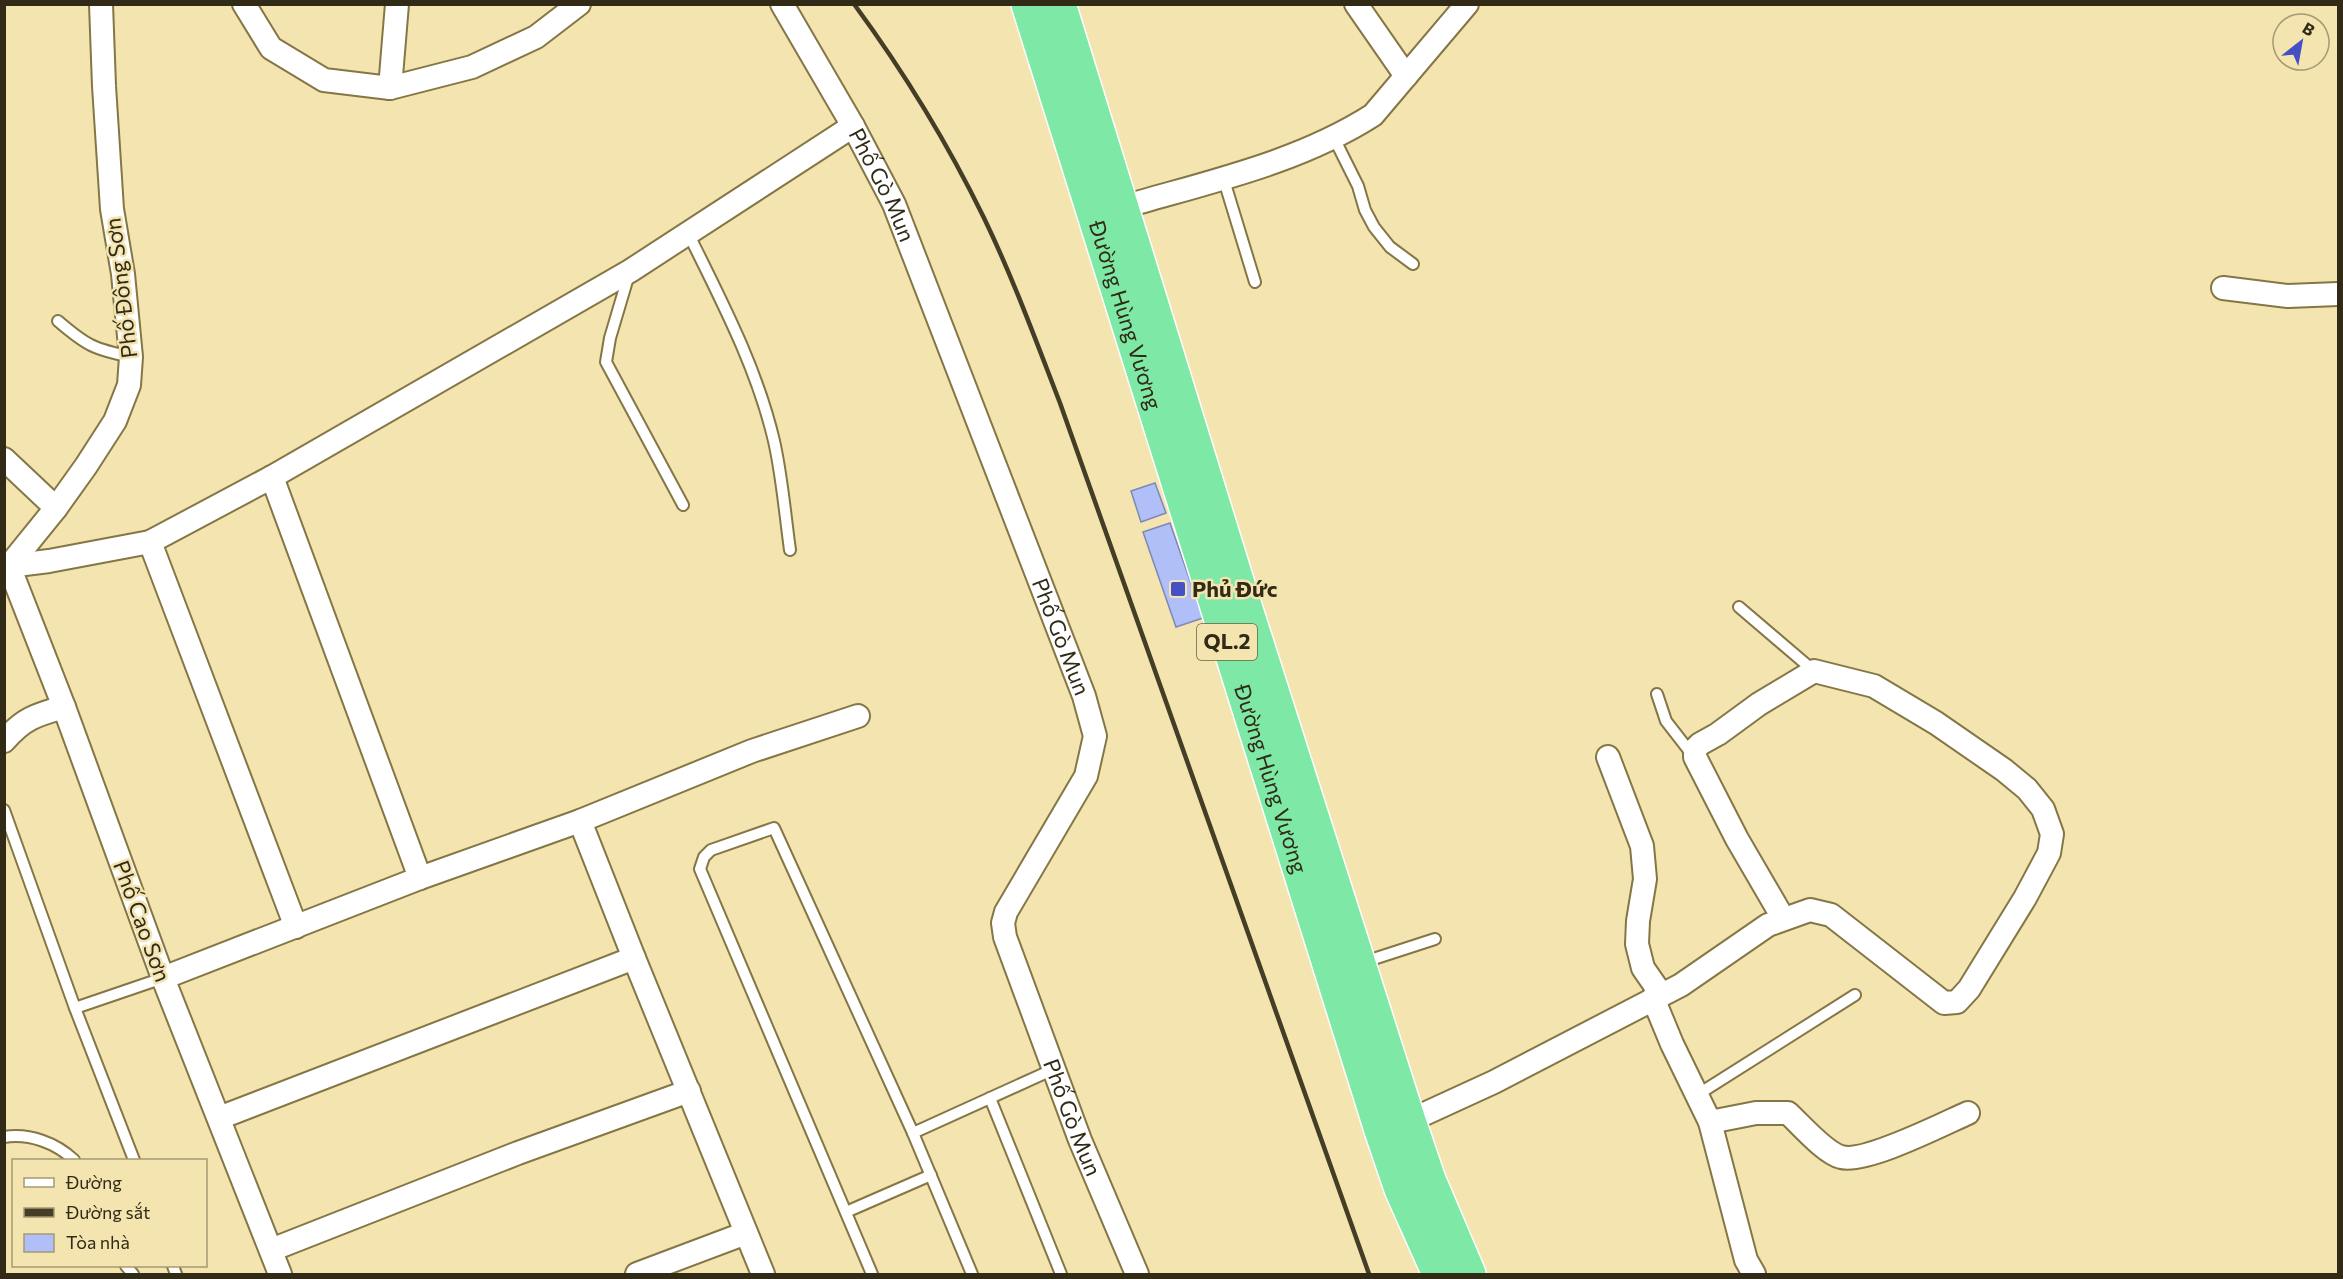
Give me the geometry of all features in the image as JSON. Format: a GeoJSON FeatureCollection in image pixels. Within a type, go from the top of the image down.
{"type":"FeatureCollection","features":[{"type":"Feature","properties":{"kind":"highway","name":"Đường Hùng Vương"},"geometry":{"type":"LineString","coordinates":[[1028,4],[1381,1130],[1401,1189],[1439,1275]]}},
{"type":"Feature","properties":{"kind":"highway","name":"Đường Hùng Vương"},"geometry":{"type":"LineString","coordinates":[[1059,4],[1358,964],[1429,1180],[1469,1275]]}},
{"type":"Feature","properties":{"kind":"street","name":"Phố Đông Sơn"},"geometry":{"type":"LineString","coordinates":[[7,566],[56,508],[115,421],[129,385],[131,357],[123,274],[112,209],[101,4]]}},
{"type":"Feature","properties":{"kind":"street"},"geometry":{"type":"LineString","coordinates":[[244,4],[271,48],[324,80],[390,88],[472,68],[536,37],[579,4]]}},
{"type":"Feature","properties":{"kind":"street"},"geometry":{"type":"LineString","coordinates":[[390,88],[397,4]]}},
{"type":"Feature","properties":{"kind":"street","name":"Phố Gò Mun"},"geometry":{"type":"LineString","coordinates":[[782,4],[853,126],[894,204],[1084,696],[1095,736],[1086,776],[1006,912],[1003,923],[1005,938],[1080,1140],[1137,1275]]}},
{"type":"Feature","properties":{"kind":"street"},"geometry":{"type":"LineString","coordinates":[[1356,4],[1406,76]]}},
{"type":"Feature","properties":{"kind":"street"},"geometry":{"type":"LineString","coordinates":[[1123,207],[1295,155],[1334,138],[1374,115],[1467,4]]}},
{"type":"Feature","properties":{"kind":"street"},"geometry":{"type":"LineString","coordinates":[[7,566],[48,561],[150,542],[272,477],[630,271],[853,126]]}},
{"type":"Feature","properties":{"kind":"street"},"geometry":{"type":"LineString","coordinates":[[2223,288],[2288,296],[2338,294]]}},
{"type":"Feature","properties":{"kind":"street"},"geometry":{"type":"LineString","coordinates":[[4,459],[56,508]]}},
{"type":"Feature","properties":{"kind":"street"},"geometry":{"type":"LineString","coordinates":[[272,477],[420,878]]}},
{"type":"Feature","properties":{"kind":"street"},"geometry":{"type":"LineString","coordinates":[[150,542],[296,927]]}},
{"type":"Feature","properties":{"kind":"street","name":"Phố Cao Sơn"},"geometry":{"type":"LineString","coordinates":[[7,566],[64,707],[163,978],[280,1275]]}},
{"type":"Feature","properties":{"kind":"street"},"geometry":{"type":"LineString","coordinates":[[1409,1121],[1494,1082],[1681,985],[1768,925],[1810,910],[1831,915],[1944,1003],[1956,1002],[1969,989],[2025,898],[2049,853],[2052,834],[2043,809],[2027,789],[2004,770],[1936,723],[1874,686],[1814,671],[1759,704],[1695,749],[1695,757],[1737,839],[1783,918]]}},
{"type":"Feature","properties":{"kind":"street"},"geometry":{"type":"LineString","coordinates":[[4,741],[18,725],[38,714],[64,707]]}},
{"type":"Feature","properties":{"kind":"street"},"geometry":{"type":"LineString","coordinates":[[163,978],[420,878],[580,821],[752,751],[858,716]]}},
{"type":"Feature","properties":{"kind":"street"},"geometry":{"type":"LineString","coordinates":[[1608,757],[1642,846],[1645,879],[1638,921],[1637,944],[1643,968],[1710,1122],[1746,1260],[1754,1275]]}},
{"type":"Feature","properties":{"kind":"street"},"geometry":{"type":"LineString","coordinates":[[580,821],[763,1275]]}},
{"type":"Feature","properties":{"kind":"street"},"geometry":{"type":"LineString","coordinates":[[219,1118],[634,958]]}},
{"type":"Feature","properties":{"kind":"street"},"geometry":{"type":"LineString","coordinates":[[271,1250],[518,1153],[689,1091]]}},
{"type":"Feature","properties":{"kind":"street"},"geometry":{"type":"LineString","coordinates":[[1710,1122],[1756,1113],[1788,1113],[1832,1153],[1843,1158],[1882,1151],[1968,1113]]}},
{"type":"Feature","properties":{"kind":"street"},"geometry":{"type":"LineString","coordinates":[[637,1275],[747,1233]]}},
{"type":"Feature","properties":{"kind":"lane"},"geometry":{"type":"LineString","coordinates":[[1334,138],[1358,186],[1365,210],[1374,227],[1390,248],[1413,264]]}},
{"type":"Feature","properties":{"kind":"lane"},"geometry":{"type":"LineString","coordinates":[[1223,177],[1255,282]]}},
{"type":"Feature","properties":{"kind":"lane"},"geometry":{"type":"LineString","coordinates":[[688,233],[744,347],[770,425],[775,443],[790,550]]}},
{"type":"Feature","properties":{"kind":"lane"},"geometry":{"type":"LineString","coordinates":[[630,271],[610,338],[606,362],[683,505]]}},
{"type":"Feature","properties":{"kind":"lane"},"geometry":{"type":"LineString","coordinates":[[58,321],[95,349],[131,357]]}},
{"type":"Feature","properties":{"kind":"lane"},"geometry":{"type":"LineString","coordinates":[[1739,607],[1814,671]]}},
{"type":"Feature","properties":{"kind":"lane"},"geometry":{"type":"LineString","coordinates":[[1657,694],[1666,721],[1695,757]]}},
{"type":"Feature","properties":{"kind":"lane"},"geometry":{"type":"LineString","coordinates":[[4,810],[75,1008],[133,1159]]}},
{"type":"Feature","properties":{"kind":"lane"},"geometry":{"type":"LineString","coordinates":[[872,1275],[700,869],[704,857],[711,850],[774,828],[914,1133],[972,1275]]}},
{"type":"Feature","properties":{"kind":"lane"},"geometry":{"type":"LineString","coordinates":[[1358,964],[1435,939]]}},
{"type":"Feature","properties":{"kind":"lane"},"geometry":{"type":"LineString","coordinates":[[75,1008],[163,978]]}},
{"type":"Feature","properties":{"kind":"lane"},"geometry":{"type":"LineString","coordinates":[[1697,1095],[1855,995]]}},
{"type":"Feature","properties":{"kind":"lane"},"geometry":{"type":"LineString","coordinates":[[914,1133],[1053,1069]]}},
{"type":"Feature","properties":{"kind":"lane"},"geometry":{"type":"LineString","coordinates":[[990,1098],[1061,1275]]}},
{"type":"Feature","properties":{"kind":"lane"},"geometry":{"type":"LineString","coordinates":[[4,1137],[46,1141],[62,1149],[72,1159]]}},
{"type":"Feature","properties":{"kind":"lane"},"geometry":{"type":"LineString","coordinates":[[846,1212],[931,1175]]}},
{"type":"Feature","properties":{"kind":"building"},"geometry":{"type":"Polygon","coordinates":[[[1155,483],[1166,513],[1141,522],[1131,491],[1155,483]]]}},
{"type":"Feature","properties":{"kind":"building"},"geometry":{"type":"Polygon","coordinates":[[[1170,523],[1203,618],[1176,627],[1143,532],[1170,523]]]}},
{"type":"Feature","properties":{"kind":"railway"},"geometry":{"type":"LineString","coordinates":[[854,4],[890,55],[940,135],[995,241],[1024,310],[1060,403],[1369,1274]]}},
{"type":"Feature","properties":{"kind":"place","name":"Phủ Đức"},"geometry":{"type":"Point","coordinates":[1178,589]}}]}
